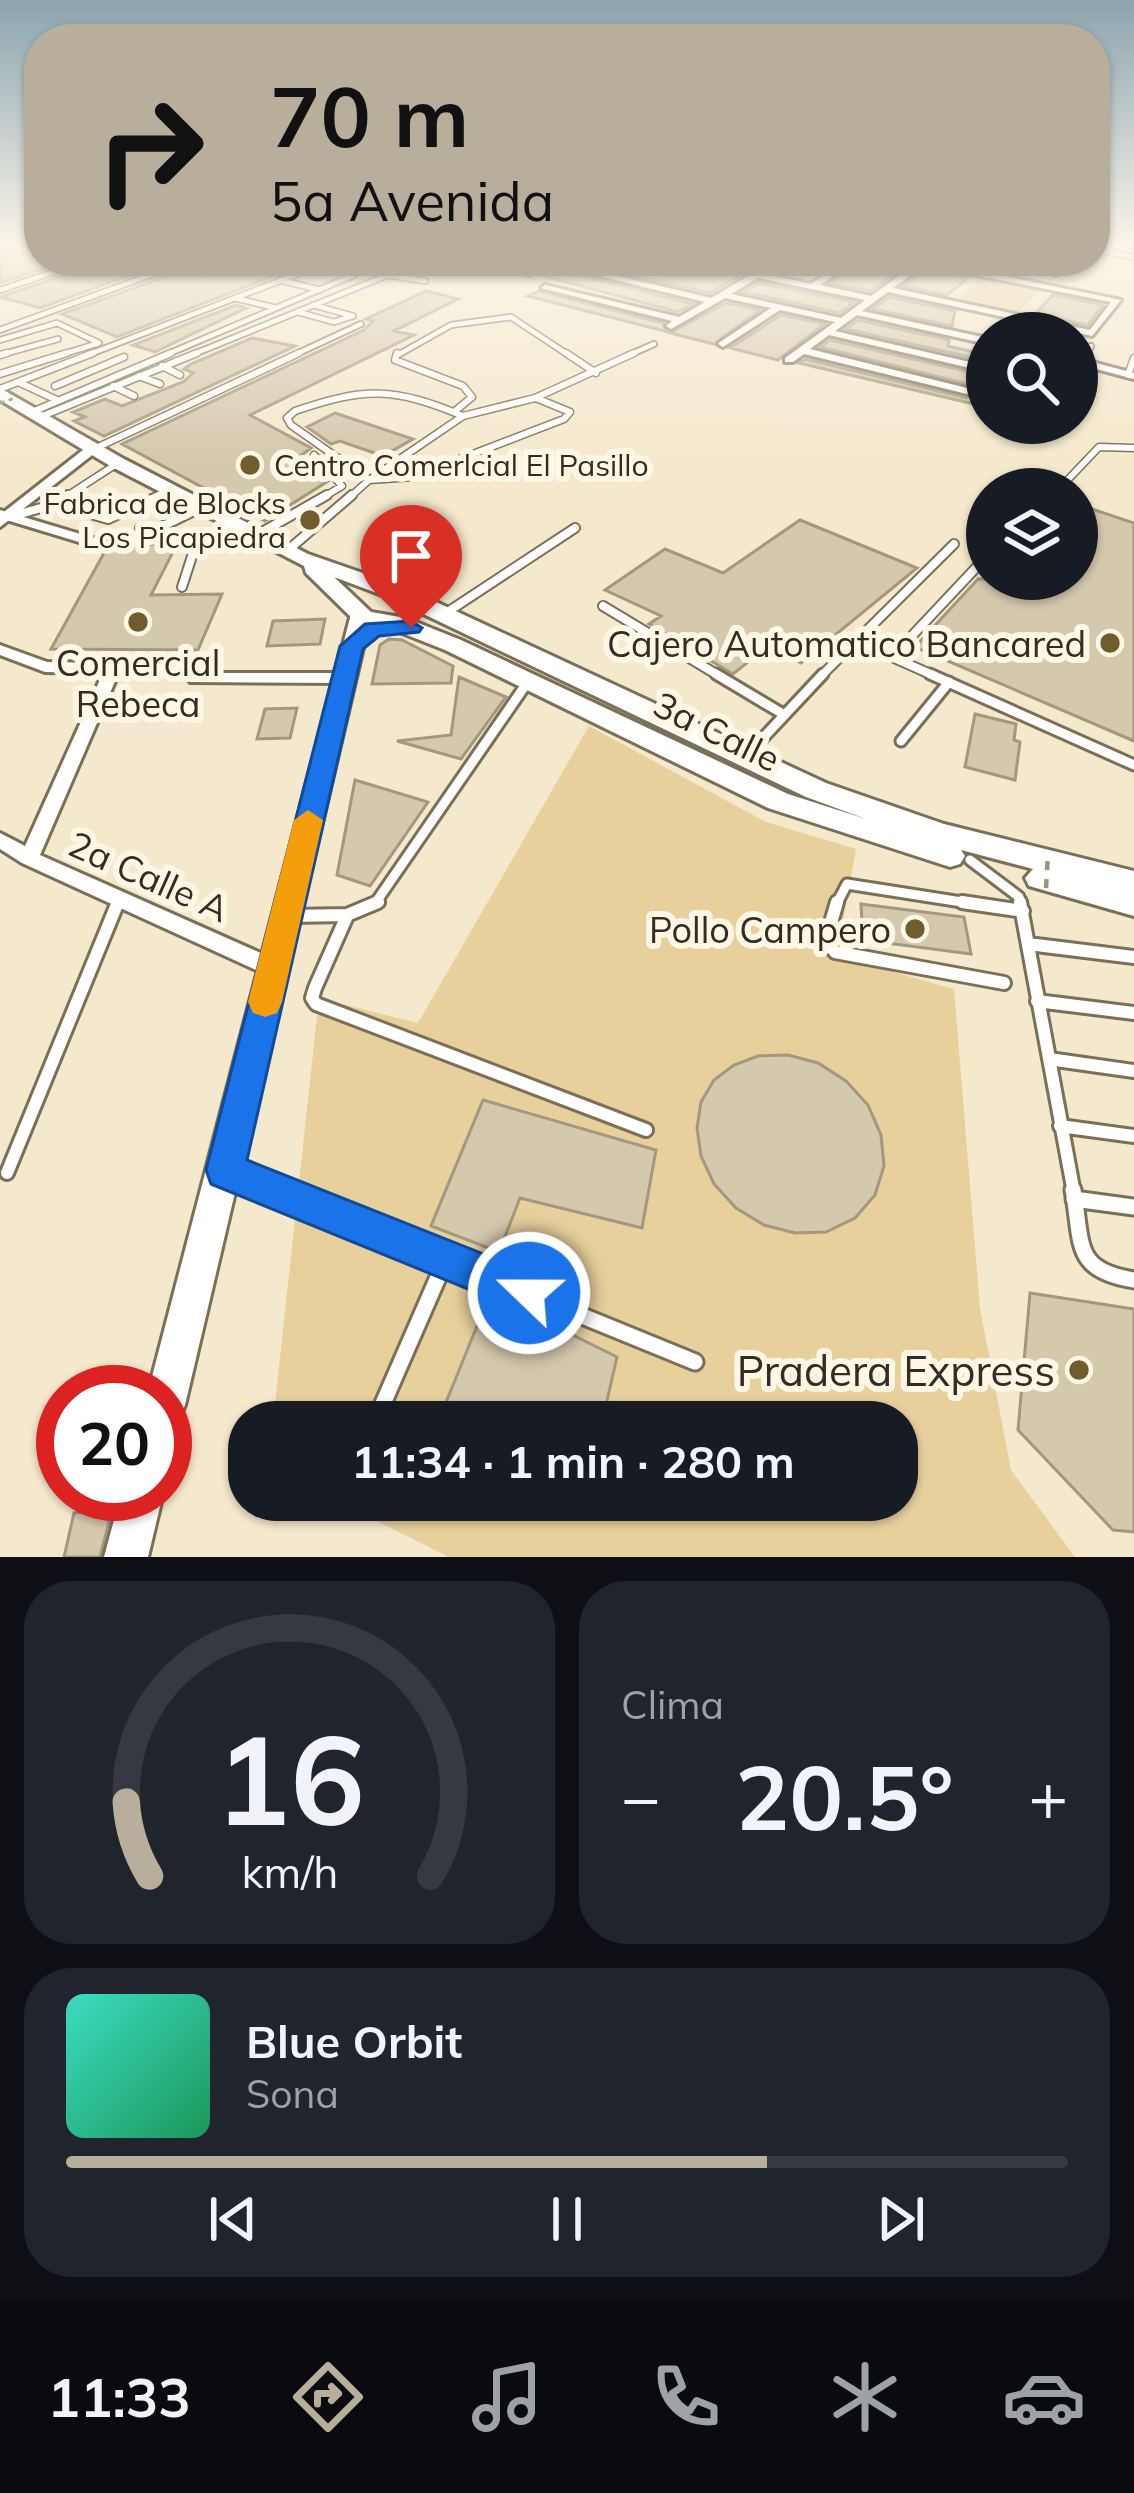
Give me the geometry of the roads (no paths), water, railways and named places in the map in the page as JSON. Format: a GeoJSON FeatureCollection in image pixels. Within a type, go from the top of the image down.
{"type":"FeatureCollection","features":[{"type":"Feature","properties":{"kind":"main road","name":"3a Calle"},"geometry":{"type":"LineString","coordinates":[[5,394],[118,464],[294,554],[391,592],[816,790],[940,834],[1134,883]]}},
{"type":"Feature","properties":{"kind":"main road","name":"3a Calle"},"geometry":{"type":"LineString","coordinates":[[294,554],[358,611],[411,628],[529,680],[778,801],[1134,904]]}},
{"type":"Feature","properties":{"kind":"main road"},"geometry":{"type":"LineString","coordinates":[[175,1365],[358,611],[367,594],[391,592]]}},
{"type":"Feature","properties":{"kind":"main road"},"geometry":{"type":"LineString","coordinates":[[352,646],[373,629],[411,628]]}},
{"type":"Feature","properties":{"kind":"main road"},"geometry":{"type":"LineString","coordinates":[[126,1557],[135,1521]]}},
{"type":"Feature","properties":{"kind":"street"},"geometry":{"type":"LineString","coordinates":[[661,316],[679,320]]}},
{"type":"Feature","properties":{"kind":"street"},"geometry":{"type":"LineString","coordinates":[[665,329],[687,316]]}},
{"type":"Feature","properties":{"kind":"street"},"geometry":{"type":"LineString","coordinates":[[723,344],[766,316]]}},
{"type":"Feature","properties":{"kind":"street"},"geometry":{"type":"LineString","coordinates":[[818,316],[842,321]]}},
{"type":"Feature","properties":{"kind":"street"},"geometry":{"type":"LineString","coordinates":[[788,360],[849,316]]}},
{"type":"Feature","properties":{"kind":"street"},"geometry":{"type":"LineString","coordinates":[[882,316],[966,334]]}},
{"type":"Feature","properties":{"kind":"street"},"geometry":{"type":"LineString","coordinates":[[828,332],[966,366]]}},
{"type":"Feature","properties":{"kind":"street"},"geometry":{"type":"LineString","coordinates":[[869,368],[892,347]]}},
{"type":"Feature","properties":{"kind":"street"},"geometry":{"type":"LineString","coordinates":[[801,350],[963,395],[966,392]]}},
{"type":"Feature","properties":{"kind":"street"},"geometry":{"type":"LineString","coordinates":[[1098,370],[1130,379]]}},
{"type":"Feature","properties":{"kind":"street"},"geometry":{"type":"LineString","coordinates":[[3,515],[87,445]]}},
{"type":"Feature","properties":{"kind":"street"},"geometry":{"type":"LineString","coordinates":[[3,515],[103,545]]}},
{"type":"Feature","properties":{"kind":"street"},"geometry":{"type":"LineString","coordinates":[[0,650],[45,668],[107,668],[111,676],[29,858]]}},
{"type":"Feature","properties":{"kind":"street"},"geometry":{"type":"LineString","coordinates":[[196,678],[344,678]]}},
{"type":"Feature","properties":{"kind":"street","name":"2a Calle A"},"geometry":{"type":"LineString","coordinates":[[0,840],[29,858],[274,968]]}},
{"type":"Feature","properties":{"kind":"lane"},"geometry":{"type":"LineString","coordinates":[[0,330],[39,316]]}},
{"type":"Feature","properties":{"kind":"lane"},"geometry":{"type":"LineString","coordinates":[[5,394],[18,382],[191,316]]}},
{"type":"Feature","properties":{"kind":"lane"},"geometry":{"type":"LineString","coordinates":[[36,414],[258,316]]}},
{"type":"Feature","properties":{"kind":"lane"},"geometry":{"type":"LineString","coordinates":[[36,414],[286,316]]}},
{"type":"Feature","properties":{"kind":"lane"},"geometry":{"type":"LineString","coordinates":[[313,316],[334,322],[352,316]]}},
{"type":"Feature","properties":{"kind":"lane"},"geometry":{"type":"LineString","coordinates":[[454,412],[472,397],[464,386],[395,361],[397,353],[451,325],[511,317],[596,374]]}},
{"type":"Feature","properties":{"kind":"lane"},"geometry":{"type":"LineString","coordinates":[[0,340],[57,323],[99,343],[0,374]]}},
{"type":"Feature","properties":{"kind":"lane"},"geometry":{"type":"LineString","coordinates":[[87,445],[361,324]]}},
{"type":"Feature","properties":{"kind":"lane"},"geometry":{"type":"LineString","coordinates":[[38,329],[78,350]]}},
{"type":"Feature","properties":{"kind":"lane"},"geometry":{"type":"LineString","coordinates":[[0,355],[58,339]]}},
{"type":"Feature","properties":{"kind":"lane"},"geometry":{"type":"LineString","coordinates":[[294,554],[369,480],[463,416],[535,398],[654,344]]}},
{"type":"Feature","properties":{"kind":"lane"},"geometry":{"type":"LineString","coordinates":[[104,350],[143,364]]}},
{"type":"Feature","properties":{"kind":"lane"},"geometry":{"type":"LineString","coordinates":[[55,386],[124,357]]}},
{"type":"Feature","properties":{"kind":"lane"},"geometry":{"type":"LineString","coordinates":[[1130,379],[1134,358]]}},
{"type":"Feature","properties":{"kind":"lane"},"geometry":{"type":"LineString","coordinates":[[162,366],[179,375]]}},
{"type":"Feature","properties":{"kind":"lane"},"geometry":{"type":"LineString","coordinates":[[139,376],[160,384]]}},
{"type":"Feature","properties":{"kind":"lane"},"geometry":{"type":"LineString","coordinates":[[18,382],[58,401]]}},
{"type":"Feature","properties":{"kind":"lane"},"geometry":{"type":"LineString","coordinates":[[113,386],[134,396]]}},
{"type":"Feature","properties":{"kind":"lane"},"geometry":{"type":"LineString","coordinates":[[463,416],[382,387],[340,395],[287,418],[369,480],[412,477],[571,412],[535,398]]}},
{"type":"Feature","properties":{"kind":"lane"},"geometry":{"type":"LineString","coordinates":[[1078,468],[1099,447],[1134,448]]}},
{"type":"Feature","properties":{"kind":"lane"},"geometry":{"type":"LineString","coordinates":[[256,535],[342,486],[314,454]]}},
{"type":"Feature","properties":{"kind":"lane"},"geometry":{"type":"LineString","coordinates":[[3,515],[58,503],[118,464]]}},
{"type":"Feature","properties":{"kind":"lane"},"geometry":{"type":"LineString","coordinates":[[58,503],[108,519],[169,491]]}},
{"type":"Feature","properties":{"kind":"lane"},"geometry":{"type":"LineString","coordinates":[[151,532],[202,507]]}},
{"type":"Feature","properties":{"kind":"lane"},"geometry":{"type":"LineString","coordinates":[[182,587],[194,550],[234,524]]}},
{"type":"Feature","properties":{"kind":"lane"},"geometry":{"type":"LineString","coordinates":[[140,528],[194,550]]}},
{"type":"Feature","properties":{"kind":"lane"},"geometry":{"type":"LineString","coordinates":[[441,616],[575,528]]}},
{"type":"Feature","properties":{"kind":"lane"},"geometry":{"type":"LineString","coordinates":[[746,757],[954,544]]}},
{"type":"Feature","properties":{"kind":"lane"},"geometry":{"type":"LineString","coordinates":[[966,578],[892,657],[1134,765]]}},
{"type":"Feature","properties":{"kind":"lane"},"geometry":{"type":"LineString","coordinates":[[603,606],[783,714]]}},
{"type":"Feature","properties":{"kind":"lane"},"geometry":{"type":"LineString","coordinates":[[285,915],[346,918],[378,902],[529,680]]}},
{"type":"Feature","properties":{"kind":"lane"},"geometry":{"type":"LineString","coordinates":[[901,741],[949,682]]}},
{"type":"Feature","properties":{"kind":"lane"},"geometry":{"type":"LineString","coordinates":[[970,860],[1019,897],[1086,1259],[1093,1269],[1134,1280]]}},
{"type":"Feature","properties":{"kind":"lane"},"geometry":{"type":"LineString","coordinates":[[1004,982],[835,952],[826,940],[840,890],[855,883],[1023,911]]}},
{"type":"Feature","properties":{"kind":"lane"},"geometry":{"type":"LineString","coordinates":[[8,1173],[119,898]]}},
{"type":"Feature","properties":{"kind":"lane"},"geometry":{"type":"LineString","coordinates":[[346,918],[315,988],[312,998],[316,1004],[646,1130]]}},
{"type":"Feature","properties":{"kind":"lane"},"geometry":{"type":"LineString","coordinates":[[1028,944],[1134,957]]}},
{"type":"Feature","properties":{"kind":"lane"},"geometry":{"type":"LineString","coordinates":[[1037,1000],[1134,1013]]}},
{"type":"Feature","properties":{"kind":"lane"},"geometry":{"type":"LineString","coordinates":[[1048,1059],[1134,1071]]}},
{"type":"Feature","properties":{"kind":"lane"},"geometry":{"type":"LineString","coordinates":[[1060,1126],[1134,1136]]}},
{"type":"Feature","properties":{"kind":"lane"},"geometry":{"type":"LineString","coordinates":[[225,1170],[695,1362]]}},
{"type":"Feature","properties":{"kind":"lane"},"geometry":{"type":"LineString","coordinates":[[1074,1199],[1134,1208]]}},
{"type":"Feature","properties":{"kind":"lane"},"geometry":{"type":"LineString","coordinates":[[384,1401],[446,1259]]}},
{"type":"Feature","properties":{"kind":"place","name":"Centro Comerlcial El Pasillo"},"geometry":{"type":"Point","coordinates":[250,465]}},
{"type":"Feature","properties":{"kind":"place","name":"Fabrica de Blocks Los Picapiedra"},"geometry":{"type":"Point","coordinates":[310,520]}},
{"type":"Feature","properties":{"kind":"place","name":"Comercial Rebeca"},"geometry":{"type":"Point","coordinates":[138,622]}},
{"type":"Feature","properties":{"kind":"place","name":"Cajero Automatico Bancared"},"geometry":{"type":"Point","coordinates":[1110,643]}},
{"type":"Feature","properties":{"kind":"place","name":"Pollo Campero"},"geometry":{"type":"Point","coordinates":[915,929]}},
{"type":"Feature","properties":{"kind":"place","name":"Pradera Express"},"geometry":{"type":"Point","coordinates":[1079,1370]}}]}
